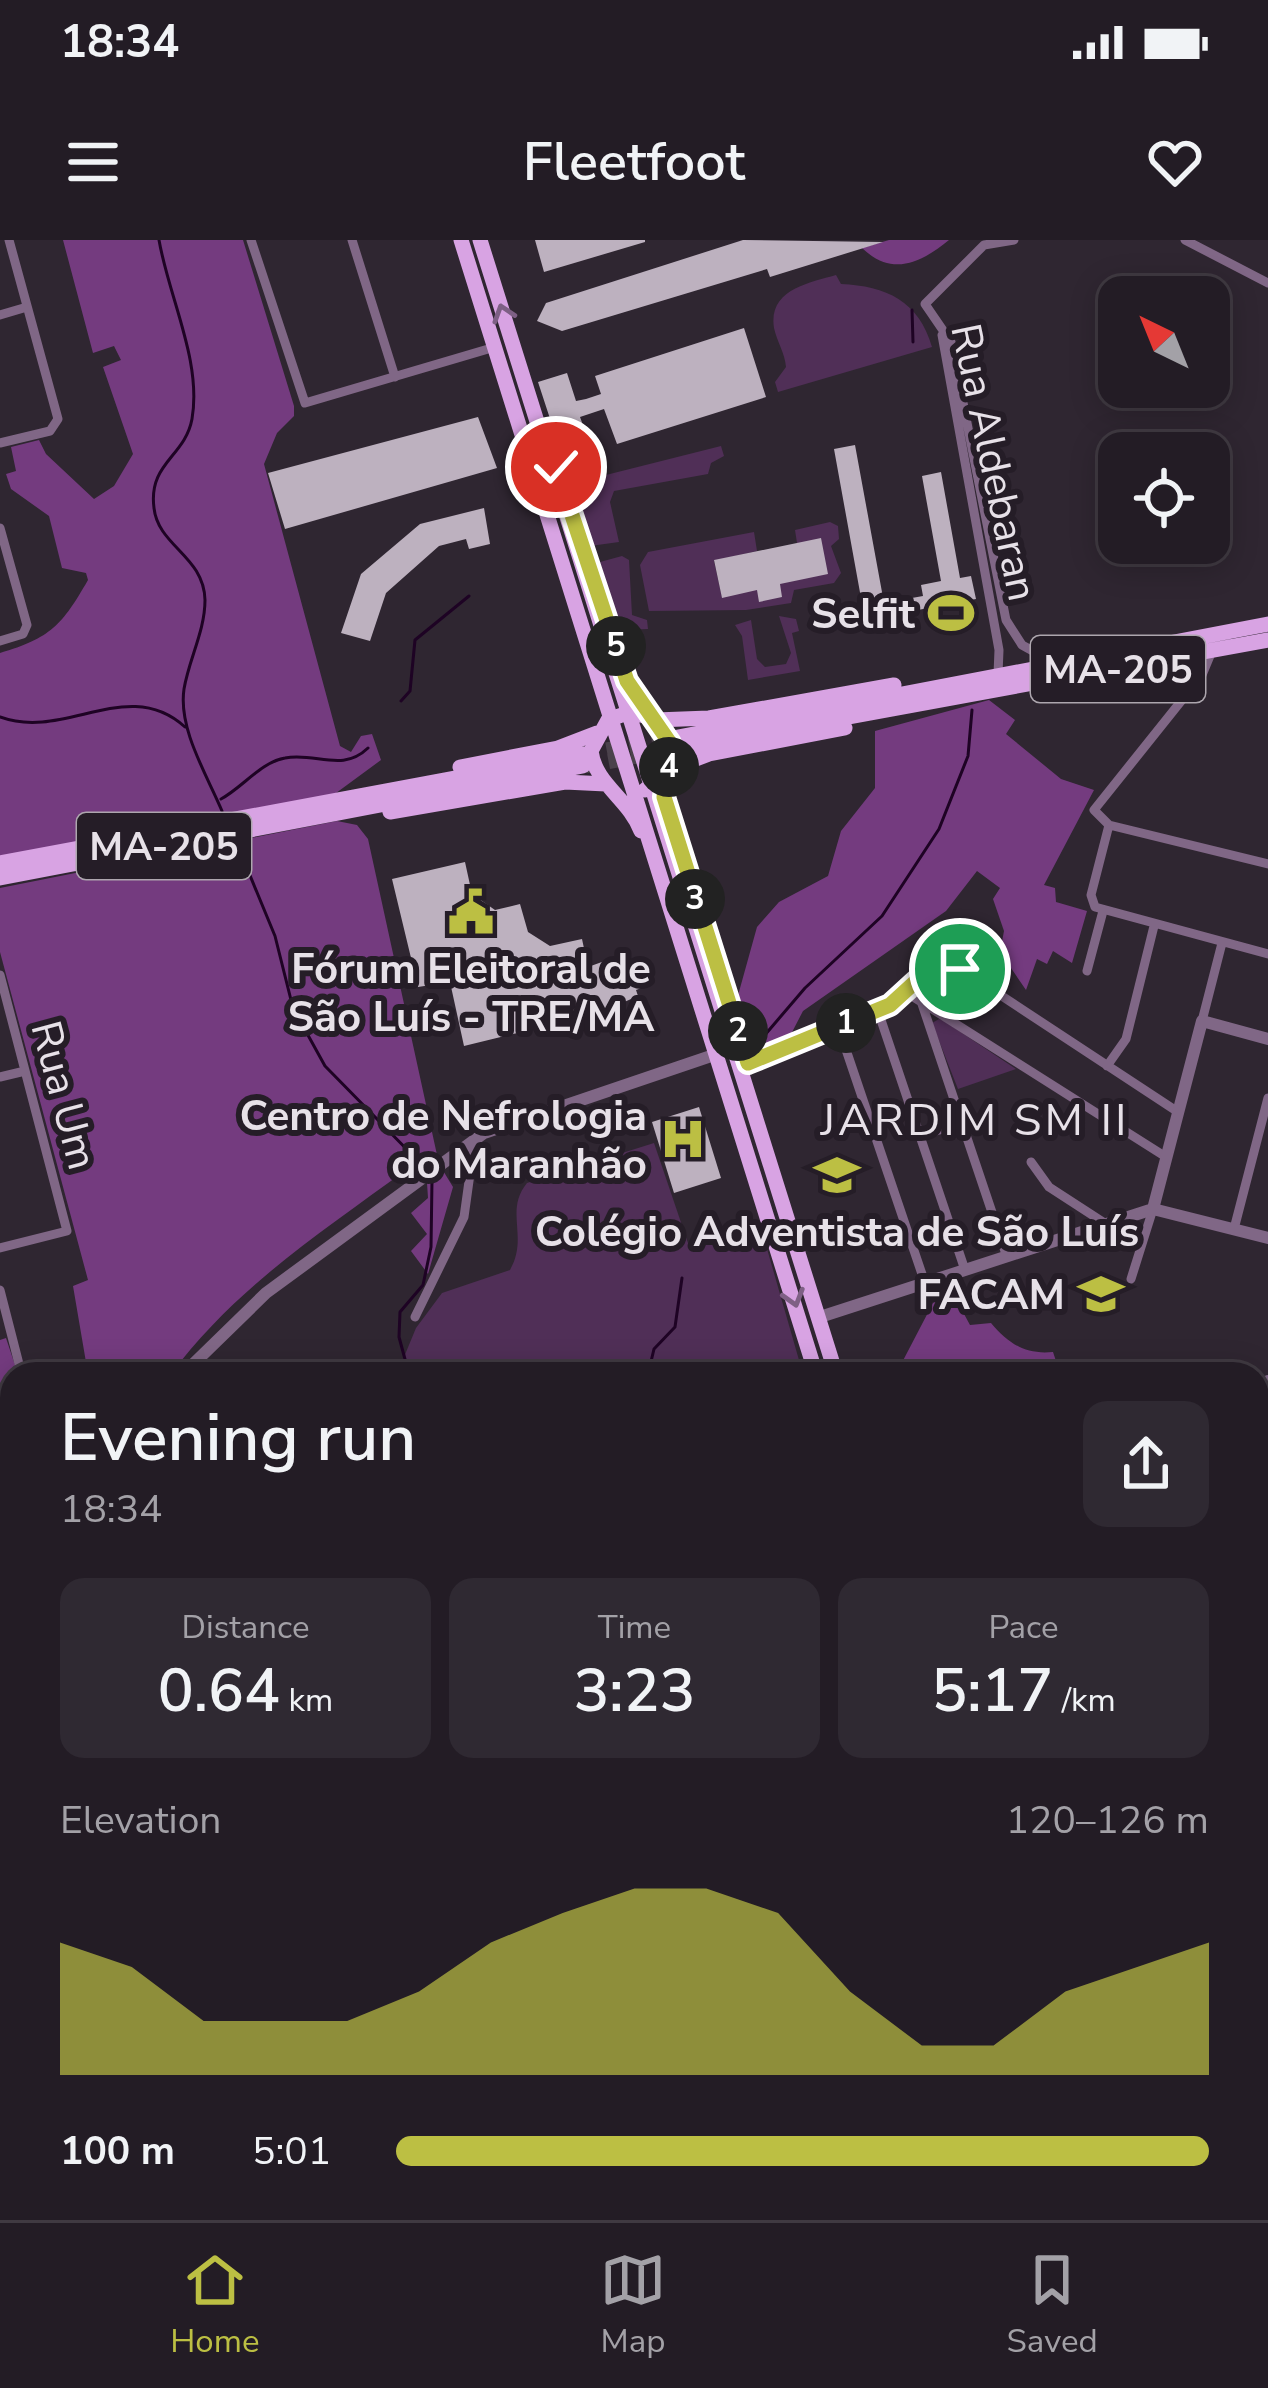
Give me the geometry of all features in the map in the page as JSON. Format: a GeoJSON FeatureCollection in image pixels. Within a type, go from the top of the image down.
{"type":"FeatureCollection","features":[{"type":"Feature","properties":{"kind":"main road"},"geometry":{"type":"LineString","coordinates":[[461,240],[517,415],[538,505],[600,706],[592,760],[639,824],[711,1056],[747,1146]]}},
{"type":"Feature","properties":{"kind":"main road"},"geometry":{"type":"LineString","coordinates":[[480,240],[536,421],[553,500],[722,1037],[782,1196]]}},
{"type":"Feature","properties":{"kind":"main road"},"geometry":{"type":"LineString","coordinates":[[517,415],[553,500]]}},
{"type":"Feature","properties":{"kind":"main road"},"geometry":{"type":"LineString","coordinates":[[536,421],[570,503],[627,681],[670,743],[667,810],[748,1063],[833,1362]]}},
{"type":"Feature","properties":{"kind":"main road","name":"MA-205"},"geometry":{"type":"LineString","coordinates":[[1268,624],[998,674],[678,742],[968,698],[1268,640]]}},
{"type":"Feature","properties":{"kind":"main road"},"geometry":{"type":"LineString","coordinates":[[326,809],[405,778],[558,748],[630,712],[690,721],[866,689],[998,674]]}},
{"type":"Feature","properties":{"kind":"main road"},"geometry":{"type":"LineString","coordinates":[[326,809],[430,808],[565,782],[637,792],[709,754],[968,698]]}},
{"type":"Feature","properties":{"kind":"main road","name":"MA-205"},"geometry":{"type":"LineString","coordinates":[[0,878],[584,760]]}},
{"type":"Feature","properties":{"kind":"main road","name":"MA-205"},"geometry":{"type":"LineString","coordinates":[[0,863],[326,809]]}},
{"type":"Feature","properties":{"kind":"main road"},"geometry":{"type":"LineString","coordinates":[[722,1037],[747,1146],[812,1362]]}},
{"type":"Feature","properties":{"kind":"street"},"geometry":{"type":"LineString","coordinates":[[0,443],[50,431],[58,414],[9,240]]}},
{"type":"Feature","properties":{"kind":"street"},"geometry":{"type":"LineString","coordinates":[[251,240],[298,391],[308,404],[495,346]]}},
{"type":"Feature","properties":{"kind":"street"},"geometry":{"type":"LineString","coordinates":[[352,240],[395,377]]}},
{"type":"Feature","properties":{"kind":"street"},"geometry":{"type":"LineString","coordinates":[[925,304],[984,245],[1014,240]]}},
{"type":"Feature","properties":{"kind":"street"},"geometry":{"type":"LineString","coordinates":[[1185,240],[1268,282]]}},
{"type":"Feature","properties":{"kind":"street","name":"Rua Aldebaran"},"geometry":{"type":"LineString","coordinates":[[925,304],[951,342],[1006,620],[1022,645],[1056,663]]}},
{"type":"Feature","properties":{"kind":"street","name":"Rua Aldebaran"},"geometry":{"type":"LineString","coordinates":[[925,304],[945,345],[1000,650],[998,674]]}},
{"type":"Feature","properties":{"kind":"street"},"geometry":{"type":"LineString","coordinates":[[0,315],[27,307]]}},
{"type":"Feature","properties":{"kind":"street"},"geometry":{"type":"LineString","coordinates":[[0,528],[26,620],[23,634],[0,641]]}},
{"type":"Feature","properties":{"kind":"street"},"geometry":{"type":"LineString","coordinates":[[1088,971],[1099,909],[1091,895],[1105,822],[1095,802],[1202,675],[1212,651]]}},
{"type":"Feature","properties":{"kind":"street"},"geometry":{"type":"LineString","coordinates":[[1105,822],[1268,864]]}},
{"type":"Feature","properties":{"kind":"street"},"geometry":{"type":"LineString","coordinates":[[1099,909],[1268,954]]}},
{"type":"Feature","properties":{"kind":"street"},"geometry":{"type":"LineString","coordinates":[[1107,1066],[1126,1039],[1154,926]]}},
{"type":"Feature","properties":{"kind":"street"},"geometry":{"type":"LineString","coordinates":[[1131,1279],[1222,943]]}},
{"type":"Feature","properties":{"kind":"street"},"geometry":{"type":"LineString","coordinates":[[748,1063],[878,1011],[907,993],[943,960],[1178,1112]]}},
{"type":"Feature","properties":{"kind":"street","name":"Rua Um"},"geometry":{"type":"LineString","coordinates":[[0,975],[67,1231],[0,1248]]}},
{"type":"Feature","properties":{"kind":"street"},"geometry":{"type":"LineString","coordinates":[[907,993],[1166,1157]]}},
{"type":"Feature","properties":{"kind":"street"},"geometry":{"type":"LineString","coordinates":[[921,1001],[1006,1257]]}},
{"type":"Feature","properties":{"kind":"street"},"geometry":{"type":"LineString","coordinates":[[878,1011],[965,1270]]}},
{"type":"Feature","properties":{"kind":"street"},"geometry":{"type":"LineString","coordinates":[[1202,1021],[1268,1039]]}},
{"type":"Feature","properties":{"kind":"street"},"geometry":{"type":"LineString","coordinates":[[838,1026],[925,1283]]}},
{"type":"Feature","properties":{"kind":"street"},"geometry":{"type":"LineString","coordinates":[[195,1362],[266,1293],[475,1138],[502,1123],[711,1056]]}},
{"type":"Feature","properties":{"kind":"street"},"geometry":{"type":"LineString","coordinates":[[0,1077],[25,1071]]}},
{"type":"Feature","properties":{"kind":"street"},"geometry":{"type":"LineString","coordinates":[[1234,1229],[1268,1098]]}},
{"type":"Feature","properties":{"kind":"street"},"geometry":{"type":"LineString","coordinates":[[922,1136],[964,1123]]}},
{"type":"Feature","properties":{"kind":"street"},"geometry":{"type":"LineString","coordinates":[[415,1316],[464,1217],[475,1138]]}},
{"type":"Feature","properties":{"kind":"street"},"geometry":{"type":"LineString","coordinates":[[1031,1162],[1049,1187],[1106,1224]]}},
{"type":"Feature","properties":{"kind":"street"},"geometry":{"type":"LineString","coordinates":[[820,1317],[1153,1209],[1268,1238]]}},
{"type":"Feature","properties":{"kind":"street"},"geometry":{"type":"LineString","coordinates":[[0,1294],[19,1362]]}},
{"type":"Feature","properties":{"kind":"shaded area"},"geometry":{"type":"Polygon","coordinates":[[[63,240],[243,240],[294,406],[294,416],[277,433],[264,464],[340,746],[351,752],[361,736],[372,734],[381,760],[332,796],[0,858],[0,653],[32,642],[53,628],[88,580],[86,573],[62,568],[49,516],[11,489],[6,474],[16,471],[11,447],[39,440],[46,454],[94,499],[114,486],[133,454],[103,367],[121,360],[114,346],[93,353],[63,240]]]}},
{"type":"Feature","properties":{"kind":"shaded area"},"geometry":{"type":"Polygon","coordinates":[[[889,240],[949,240],[906,264],[884,262],[862,248],[889,240]]]}},
{"type":"Feature","properties":{"kind":"shaded area"},"geometry":{"type":"Polygon","coordinates":[[[836,275],[841,284],[872,288],[909,307],[932,347],[778,392],[775,382],[786,367],[774,328],[777,305],[792,290],[836,275]]]}},
{"type":"Feature","properties":{"kind":"shaded area"},"geometry":{"type":"Polygon","coordinates":[[[721,446],[724,456],[711,463],[708,474],[614,491],[610,502],[619,542],[590,546],[575,496],[594,478],[721,446]]]}},
{"type":"Feature","properties":{"kind":"shaded area"},"geometry":{"type":"Polygon","coordinates":[[[830,522],[838,526],[839,539],[831,546],[841,573],[834,583],[794,590],[791,603],[746,610],[649,611],[640,565],[648,552],[754,532],[757,551],[714,561],[722,597],[780,584],[797,543],[795,530],[830,522]]]}},
{"type":"Feature","properties":{"kind":"shaded area"},"geometry":{"type":"Polygon","coordinates":[[[622,556],[629,560],[632,615],[647,620],[648,629],[621,630],[600,562],[622,556]]]}},
{"type":"Feature","properties":{"kind":"shaded area"},"geometry":{"type":"Polygon","coordinates":[[[779,616],[796,619],[799,631],[792,633],[800,671],[748,680],[742,636],[735,625],[751,620],[757,659],[765,667],[786,664],[791,653],[779,616]]]}},
{"type":"Feature","properties":{"kind":"shaded area"},"geometry":{"type":"Polygon","coordinates":[[[989,700],[1015,720],[1006,734],[1061,779],[1094,790],[1044,885],[1055,888],[1056,902],[1087,911],[1072,963],[1053,951],[1047,964],[1037,959],[1026,990],[1000,952],[1004,931],[993,899],[1000,888],[977,871],[946,911],[803,1011],[789,1038],[754,1051],[737,999],[757,927],[779,902],[828,876],[841,831],[875,788],[875,731],[989,700]]]}},
{"type":"Feature","properties":{"kind":"shaded area"},"geometry":{"type":"Polygon","coordinates":[[[337,821],[357,825],[368,839],[439,1164],[453,1187],[428,1274],[411,1251],[427,1234],[411,1213],[428,1198],[427,1183],[406,1170],[251,1288],[181,1362],[86,1362],[73,1286],[88,1280],[0,952],[0,888],[337,821]]]}},
{"type":"Feature","properties":{"kind":"shaded area"},"geometry":{"type":"Polygon","coordinates":[[[939,1019],[1016,1069],[958,1089],[932,1023],[939,1019]]]}},
{"type":"Feature","properties":{"kind":"shaded area"},"geometry":{"type":"Polygon","coordinates":[[[654,1143],[689,1246],[759,1221],[800,1362],[402,1362],[416,1328],[442,1293],[510,1270],[517,1246],[517,1204],[527,1183],[654,1143]]]}},
{"type":"Feature","properties":{"kind":"shaded area"},"geometry":{"type":"Polygon","coordinates":[[[951,1290],[970,1325],[991,1323],[1018,1346],[1053,1352],[1056,1362],[902,1362],[933,1303],[951,1290]]]}},
{"type":"Feature","properties":{"kind":"shaded area"},"geometry":{"type":"Polygon","coordinates":[[[6,1338],[14,1362],[0,1362],[0,1340],[6,1338]]]}},
{"type":"Feature","properties":{"kind":"building"},"geometry":{"type":"Polygon","coordinates":[[[535,240],[645,240],[645,242],[544,272],[535,240]]]}},
{"type":"Feature","properties":{"kind":"building"},"geometry":{"type":"Polygon","coordinates":[[[743,240],[883,242],[770,277],[767,269],[562,331],[537,321],[546,303],[743,240]]]}},
{"type":"Feature","properties":{"kind":"building"},"geometry":{"type":"Polygon","coordinates":[[[744,328],[766,397],[617,444],[604,409],[580,417],[584,428],[556,437],[538,382],[567,373],[576,401],[586,399],[601,394],[595,376],[744,328]]]}},
{"type":"Feature","properties":{"kind":"building"},"geometry":{"type":"Polygon","coordinates":[[[478,417],[497,468],[285,529],[268,473],[478,417]]]}},
{"type":"Feature","properties":{"kind":"building"},"geometry":{"type":"Polygon","coordinates":[[[855,445],[884,603],[923,596],[921,585],[941,581],[922,476],[941,472],[960,578],[971,576],[976,599],[865,620],[834,449],[855,445]]]}},
{"type":"Feature","properties":{"kind":"building"},"geometry":{"type":"Polygon","coordinates":[[[484,508],[490,544],[469,549],[466,539],[439,546],[386,593],[370,641],[341,633],[361,574],[420,524],[484,508]]]}},
{"type":"Feature","properties":{"kind":"building"},"geometry":{"type":"Polygon","coordinates":[[[821,538],[828,574],[780,584],[782,597],[759,602],[757,590],[722,598],[714,560],[821,538]]]}},
{"type":"Feature","properties":{"kind":"building"},"geometry":{"type":"Polygon","coordinates":[[[465,862],[472,894],[495,910],[520,904],[528,932],[550,946],[582,939],[588,967],[624,954],[627,965],[638,961],[647,986],[636,990],[638,996],[599,1013],[464,1046],[450,982],[418,987],[392,879],[465,862]]]}},
{"type":"Feature","properties":{"kind":"building","name":"Centro de Nefrologia do Maranhão"},"geometry":{"type":"Polygon","coordinates":[[[699,1107],[721,1178],[674,1193],[652,1122],[699,1107]]]}},
{"type":"Feature","properties":{"kind":"waterway"},"geometry":{"type":"LineString","coordinates":[[159,240],[189,352],[194,397],[188,432],[156,480],[154,508],[157,521],[203,585],[204,611],[183,704],[195,751],[222,811]]}},
{"type":"Feature","properties":{"kind":"waterway"},"geometry":{"type":"LineString","coordinates":[[912,310],[913,342]]}},
{"type":"Feature","properties":{"kind":"waterway"},"geometry":{"type":"LineString","coordinates":[[401,701],[410,691],[415,640],[469,596]]}},
{"type":"Feature","properties":{"kind":"waterway"},"geometry":{"type":"LineString","coordinates":[[0,717],[48,721],[141,707],[163,713],[185,727]]}},
{"type":"Feature","properties":{"kind":"waterway"},"geometry":{"type":"LineString","coordinates":[[758,1043],[805,988],[882,916],[939,829],[968,756],[972,710]]}},
{"type":"Feature","properties":{"kind":"waterway"},"geometry":{"type":"LineString","coordinates":[[221,799],[276,760],[348,759],[368,748]]}},
{"type":"Feature","properties":{"kind":"waterway"},"geometry":{"type":"LineString","coordinates":[[237,844],[275,936],[293,1008],[325,1066],[428,1171]]}},
{"type":"Feature","properties":{"kind":"waterway"},"geometry":{"type":"LineString","coordinates":[[406,1362],[399,1337],[400,1312],[423,1285],[431,1247],[432,1180]]}},
{"type":"Feature","properties":{"kind":"waterway"},"geometry":{"type":"LineString","coordinates":[[651,1362],[654,1349],[675,1327],[682,1278]]}},
{"type":"Feature","properties":{"kind":"tunnel"},"geometry":{"type":"LineString","coordinates":[[584,754],[675,737]]}},
{"type":"Feature","properties":{"kind":"tunnel"},"geometry":{"type":"LineString","coordinates":[[586,766],[679,748]]}},
{"type":"Feature","properties":{"kind":"place","name":"Selfit"},"geometry":{"type":"Point","coordinates":[951,613]}},
{"type":"Feature","properties":{"kind":"place","name":"Fórum Eleitoral de São Luís - TRE/MA"},"geometry":{"type":"Point","coordinates":[471,912]}},
{"type":"Feature","properties":{"kind":"place","name":"Centro de Nefrologia do Maranhão"},"geometry":{"type":"Point","coordinates":[683,1139]}},
{"type":"Feature","properties":{"kind":"place","name":"Colégio Adventista de São Luís"},"geometry":{"type":"Point","coordinates":[837,1175]}},
{"type":"Feature","properties":{"kind":"place","name":"FACAM"},"geometry":{"type":"Point","coordinates":[1101,1294]}},
{"type":"Feature","properties":{"kind":"district","name":"JARDIM SM II"},"geometry":{"type":"Point","coordinates":[975,1119]}},
{"type":"Feature","properties":{"kind":"route"},"geometry":{"type":"LineString","coordinates":[[556,467],[627,681],[643,709],[668,734],[672,752],[664,776],[664,797],[748,1063],[890,1005],[936,963],[947,960],[960,969]]}}]}
